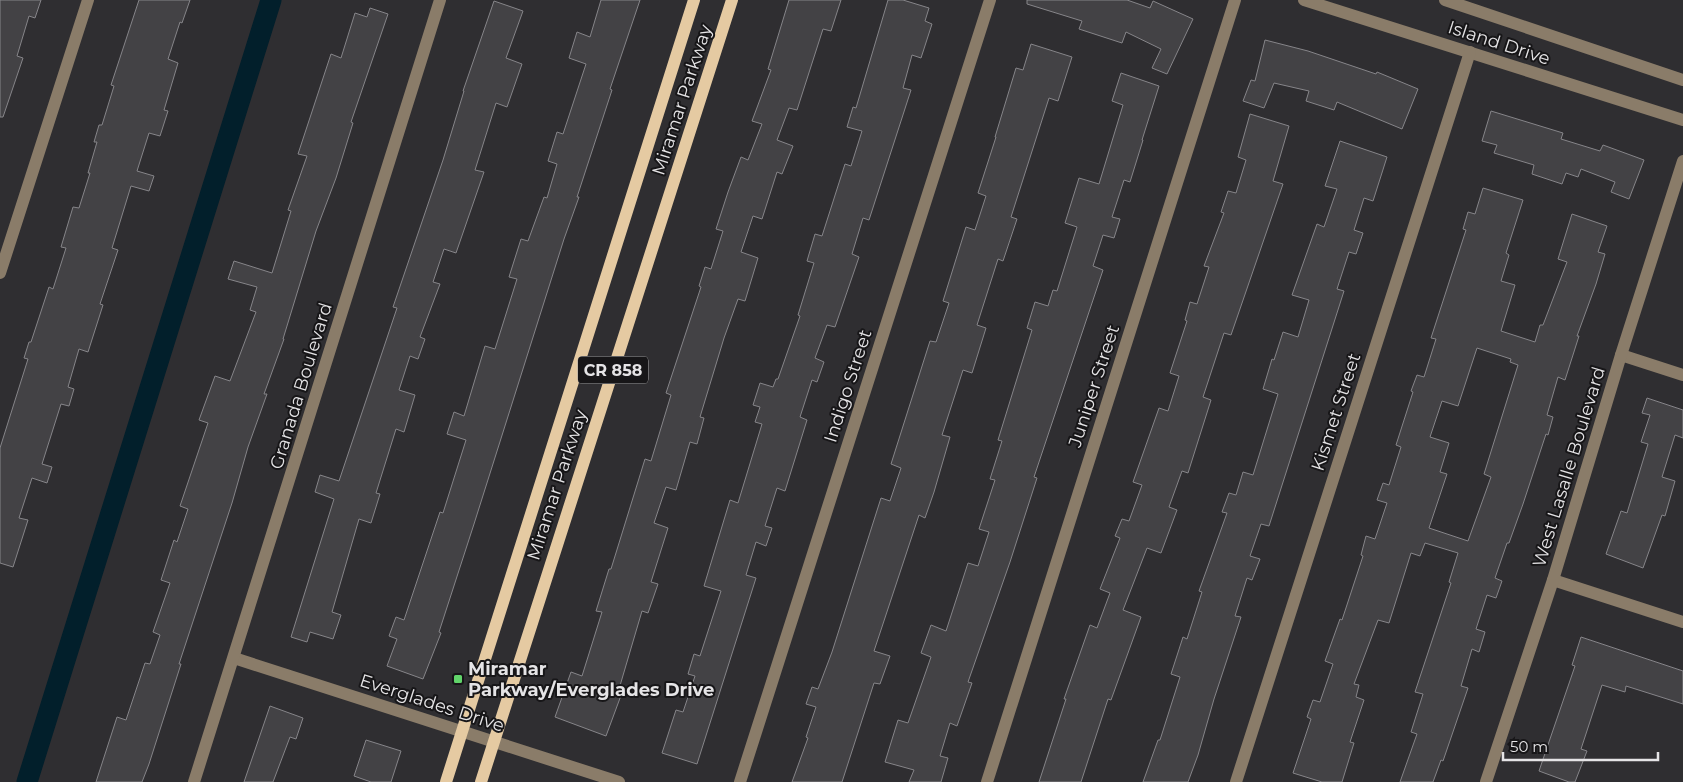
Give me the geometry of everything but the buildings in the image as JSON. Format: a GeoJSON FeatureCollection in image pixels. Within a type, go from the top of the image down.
{"type":"FeatureCollection","features":[{"type":"Feature","properties":{"kind":"main road","name":"Miramar Parkway"},"geometry":{"type":"LineString","coordinates":[[446,782],[694,0]]}},
{"type":"Feature","properties":{"kind":"main road","name":"Miramar Parkway"},"geometry":{"type":"LineString","coordinates":[[480,782],[732,0]]}},
{"type":"Feature","properties":{"kind":"street"},"geometry":{"type":"LineString","coordinates":[[0,273],[88,0]]}},
{"type":"Feature","properties":{"kind":"street","name":"Granada Boulevard"},"geometry":{"type":"LineString","coordinates":[[194,782],[440,0]]}},
{"type":"Feature","properties":{"kind":"street","name":"Indigo Street"},"geometry":{"type":"LineString","coordinates":[[740,782],[990,0]]}},
{"type":"Feature","properties":{"kind":"street","name":"Juniper Street"},"geometry":{"type":"LineString","coordinates":[[987,782],[1234,0]]}},
{"type":"Feature","properties":{"kind":"street","name":"Island Drive"},"geometry":{"type":"LineString","coordinates":[[1304,0],[1683,120]]}},
{"type":"Feature","properties":{"kind":"street","name":"Island Drive"},"geometry":{"type":"LineString","coordinates":[[1445,0],[1484,6],[1683,80]]}},
{"type":"Feature","properties":{"kind":"street","name":"Kismet Street"},"geometry":{"type":"LineString","coordinates":[[1236,782],[1470,52]]}},
{"type":"Feature","properties":{"kind":"street","name":"West Lasalle Boulevard"},"geometry":{"type":"LineString","coordinates":[[1486,782],[1553,580],[1621,355],[1683,161]]}},
{"type":"Feature","properties":{"kind":"street"},"geometry":{"type":"LineString","coordinates":[[1621,355],[1683,375]]}},
{"type":"Feature","properties":{"kind":"street"},"geometry":{"type":"LineString","coordinates":[[1553,580],[1683,622]]}},
{"type":"Feature","properties":{"kind":"street","name":"Everglades Drive"},"geometry":{"type":"LineString","coordinates":[[234,658],[619,782]]}},
{"type":"Feature","properties":{"kind":"waterway"},"geometry":{"type":"LineString","coordinates":[[27,782],[271,0]]}},
{"type":"Feature","properties":{"kind":"place","name":"Miramar Parkway/Everglades Drive"},"geometry":{"type":"Point","coordinates":[458,679]}}]}
